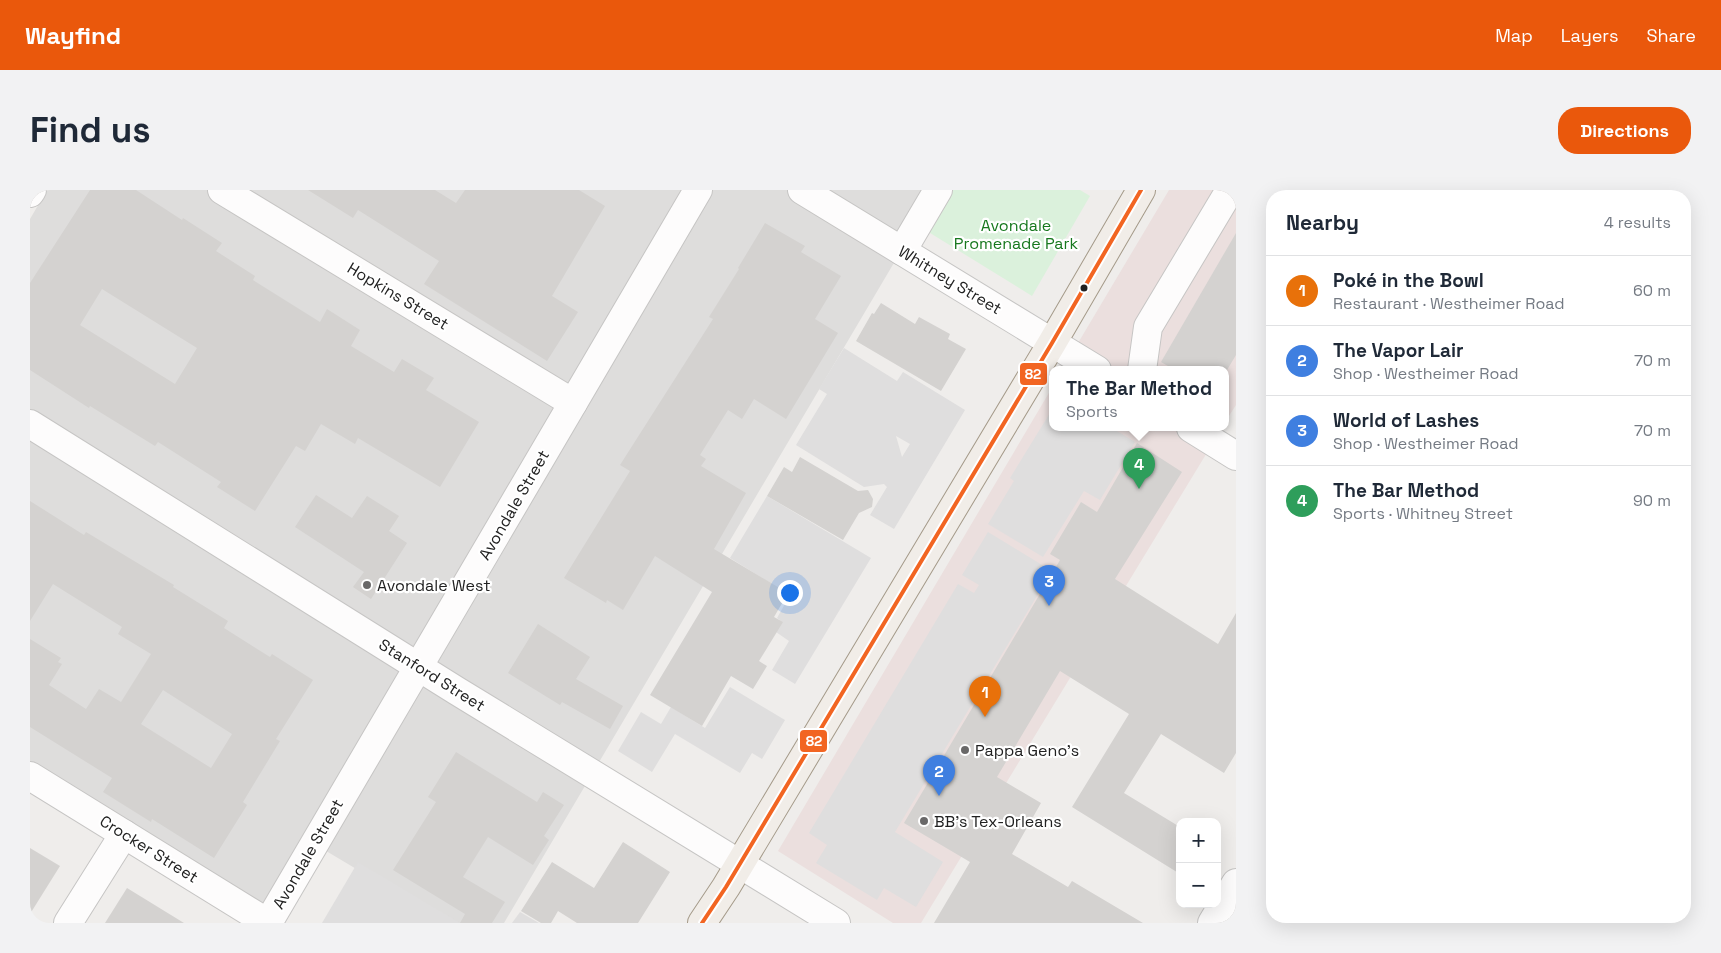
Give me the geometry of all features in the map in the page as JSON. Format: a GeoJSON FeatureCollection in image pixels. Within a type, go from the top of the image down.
{"type":"FeatureCollection","features":[{"type":"Feature","properties":{"kind":"main road"},"geometry":{"type":"LineString","coordinates":[[702,923],[1052,343],[1141,190]]}},
{"type":"Feature","properties":{"kind":"street","name":"Hopkins Street"},"geometry":{"type":"LineString","coordinates":[[222,190],[574,403]]}},
{"type":"Feature","properties":{"kind":"street","name":"Avondale Street"},"geometry":{"type":"LineString","coordinates":[[268,923],[698,190]]}},
{"type":"Feature","properties":{"kind":"street","name":"Whitney Street"},"geometry":{"type":"LineString","coordinates":[[802,190],[1090,366]]}},
{"type":"Feature","properties":{"kind":"street"},"geometry":{"type":"LineString","coordinates":[[902,251],[938,190]]}},
{"type":"Feature","properties":{"kind":"street"},"geometry":{"type":"LineString","coordinates":[[1143,366],[1148,327],[1230,190]]}},
{"type":"Feature","properties":{"kind":"street","name":"Stanford Street"},"geometry":{"type":"LineString","coordinates":[[30,424],[418,667],[836,923]]}},
{"type":"Feature","properties":{"kind":"street"},"geometry":{"type":"LineString","coordinates":[[1196,431],[1236,456]]}},
{"type":"Feature","properties":{"kind":"street","name":"Crocker Street"},"geometry":{"type":"LineString","coordinates":[[30,776],[268,923]]}},
{"type":"Feature","properties":{"kind":"street"},"geometry":{"type":"LineString","coordinates":[[68,923],[124,834]]}},
{"type":"Feature","properties":{"kind":"street"},"geometry":{"type":"LineString","coordinates":[[1212,923],[1236,883]]}},
{"type":"Feature","properties":{"kind":"shaded area","name":"Avondale West"},"geometry":{"type":"Polygon","coordinates":[[[47,190],[937,190],[504,923],[447,923],[306,839],[259,917],[30,780],[30,219],[47,190]]]}},
{"type":"Feature","properties":{"kind":"shaded area"},"geometry":{"type":"Polygon","coordinates":[[[1169,190],[1236,190],[1236,405],[1229,416],[1229,366],[1064,366],[1169,190]]]}},
{"type":"Feature","properties":{"kind":"shaded area"},"geometry":{"type":"Polygon","coordinates":[[[844,348],[897,381],[903,372],[965,410],[894,529],[870,515],[887,487],[884,484],[864,487],[796,445],[827,394],[819,389],[844,348]],[[896,436],[902,457],[910,444],[896,436]]]}},
{"type":"Feature","properties":{"kind":"shaded area"},"geometry":{"type":"Polygon","coordinates":[[[1049,393],[1049,431],[1220,431],[921,923],[893,923],[778,851],[1049,393]]]}},
{"type":"Feature","properties":{"kind":"shaded area"},"geometry":{"type":"Polygon","coordinates":[[[1049,415],[1049,431],[1117,431],[1135,442],[1100,500],[1084,491],[1043,557],[988,524],[1014,481],[1010,478],[1049,415]]]}},
{"type":"Feature","properties":{"kind":"shaded area"},"geometry":{"type":"Polygon","coordinates":[[[767,496],[871,558],[795,684],[772,670],[789,641],[776,632],[782,622],[777,618],[790,595],[730,558],[767,496]]]}},
{"type":"Feature","properties":{"kind":"shaded area"},"geometry":{"type":"Polygon","coordinates":[[[988,532],[1052,571],[895,832],[943,862],[916,907],[884,888],[877,900],[816,863],[827,845],[809,833],[958,584],[974,593],[979,585],[962,575],[988,532]]]}},
{"type":"Feature","properties":{"kind":"shaded area"},"geometry":{"type":"Polygon","coordinates":[[[730,687],[785,720],[762,759],[752,753],[740,773],[675,734],[652,772],[618,751],[641,712],[661,724],[671,707],[705,728],[730,687]]]}},
{"type":"Feature","properties":{"kind":"shaded area"},"geometry":{"type":"Polygon","coordinates":[[[358,862],[460,923],[322,923],[358,862]]]}},
{"type":"Feature","properties":{"kind":"shaded area"},"geometry":{"type":"Polygon","coordinates":[[[520,912],[539,923],[512,923],[520,912]]]}},
{"type":"Feature","properties":{"kind":"green space","name":"Avondale Promenade Park"},"geometry":{"type":"Polygon","coordinates":[[[945,190],[1080,190],[1090,196],[1032,296],[922,228],[945,190]]]}},
{"type":"Feature","properties":{"kind":"building"},"geometry":{"type":"Polygon","coordinates":[[[90,190],[136,190],[222,243],[216,251],[255,276],[253,280],[320,322],[327,309],[360,330],[351,346],[394,372],[402,359],[434,378],[426,390],[479,422],[440,487],[358,438],[355,444],[321,424],[305,451],[296,446],[255,511],[217,487],[221,482],[158,442],[155,446],[90,406],[89,408],[30,370],[30,283],[90,190]],[[102,289],[80,325],[175,384],[197,348],[102,289]]]}},
{"type":"Feature","properties":{"kind":"building"},"geometry":{"type":"Polygon","coordinates":[[[308,190],[435,190],[456,203],[465,190],[579,190],[605,206],[552,296],[578,312],[547,361],[424,284],[439,261],[358,210],[353,218],[308,190]]]}},
{"type":"Feature","properties":{"kind":"building"},"geometry":{"type":"Polygon","coordinates":[[[765,223],[805,246],[801,252],[841,276],[815,319],[838,333],[786,419],[754,399],[742,419],[728,410],[700,455],[706,459],[701,466],[746,493],[714,549],[788,593],[774,617],[783,622],[759,661],[767,666],[753,689],[731,676],[702,726],[650,695],[712,592],[655,556],[623,610],[607,600],[606,603],[564,578],[630,471],[620,465],[713,319],[709,317],[765,223]]]}},
{"type":"Feature","properties":{"kind":"building"},"geometry":{"type":"Polygon","coordinates":[[[1236,233],[1236,355],[1229,367],[1168,366],[1161,362],[1236,233]]]}},
{"type":"Feature","properties":{"kind":"building"},"geometry":{"type":"Polygon","coordinates":[[[881,303],[915,324],[919,317],[950,334],[948,339],[966,349],[941,391],[856,341],[872,313],[874,314],[881,303]]]}},
{"type":"Feature","properties":{"kind":"building"},"geometry":{"type":"Polygon","coordinates":[[[1137,443],[1182,472],[1115,579],[1218,644],[1236,613],[1236,753],[1224,773],[1161,734],[1124,793],[1176,825],[1176,872],[1072,807],[1129,714],[1060,671],[997,777],[1041,803],[1012,854],[1068,887],[1072,881],[1143,923],[934,923],[970,862],[904,823],[1060,560],[1050,554],[1081,502],[1097,512],[1137,443]]]}},
{"type":"Feature","properties":{"kind":"building"},"geometry":{"type":"Polygon","coordinates":[[[800,457],[858,491],[868,490],[873,499],[872,507],[859,513],[843,540],[767,496],[784,467],[792,472],[800,457]]]}},
{"type":"Feature","properties":{"kind":"building"},"geometry":{"type":"Polygon","coordinates":[[[316,495],[352,518],[367,496],[399,516],[389,531],[407,543],[371,599],[353,587],[364,572],[295,527],[316,495]]]}},
{"type":"Feature","properties":{"kind":"building"},"geometry":{"type":"Polygon","coordinates":[[[30,501],[84,535],[86,532],[174,585],[173,587],[228,621],[224,628],[270,657],[272,654],[313,680],[276,739],[280,741],[243,802],[247,805],[214,858],[152,819],[151,822],[103,792],[112,778],[30,727],[30,639],[61,658],[58,662],[62,664],[49,685],[86,709],[99,689],[121,702],[151,654],[118,634],[122,627],[53,584],[30,621],[30,501]],[[163,690],[141,724],[211,768],[232,734],[163,690]]]}},
{"type":"Feature","properties":{"kind":"building"},"geometry":{"type":"Polygon","coordinates":[[[538,624],[590,657],[576,679],[623,706],[610,729],[562,702],[560,705],[508,673],[538,624]]]}},
{"type":"Feature","properties":{"kind":"building"},"geometry":{"type":"Polygon","coordinates":[[[456,752],[537,802],[543,792],[564,805],[544,836],[549,840],[533,865],[488,837],[463,877],[505,902],[492,923],[460,923],[465,914],[393,870],[436,802],[428,797],[456,752]]]}},
{"type":"Feature","properties":{"kind":"building"},"geometry":{"type":"Polygon","coordinates":[[[623,842],[670,872],[638,923],[577,923],[558,911],[551,923],[541,923],[521,911],[552,862],[594,888],[623,842]]]}},
{"type":"Feature","properties":{"kind":"building"},"geometry":{"type":"Polygon","coordinates":[[[30,848],[60,866],[30,914],[30,848]]]}},
{"type":"Feature","properties":{"kind":"building"},"geometry":{"type":"Polygon","coordinates":[[[127,888],[184,923],[105,923],[127,888]]]}},
{"type":"Feature","properties":{"kind":"transit line","name":"82"},"geometry":{"type":"LineString","coordinates":[[702,923],[726,887],[1052,343],[1141,190]]}},
{"type":"Feature","properties":{"kind":"place","name":"The Bar Method"},"geometry":{"type":"Point","coordinates":[1139,489]}},
{"type":"Feature","properties":{"kind":"place","name":"Avondale West"},"geometry":{"type":"Point","coordinates":[367,585]}},
{"type":"Feature","properties":{"kind":"place","name":"World of Lashes"},"geometry":{"type":"Point","coordinates":[1049,606]}},
{"type":"Feature","properties":{"kind":"place","name":"Poké in the Bowl"},"geometry":{"type":"Point","coordinates":[985,717]}},
{"type":"Feature","properties":{"kind":"place","name":"Pappa Geno's"},"geometry":{"type":"Point","coordinates":[965,750]}},
{"type":"Feature","properties":{"kind":"place","name":"The Vapor Lair"},"geometry":{"type":"Point","coordinates":[939,796]}},
{"type":"Feature","properties":{"kind":"place","name":"BB's Tex-Orleans"},"geometry":{"type":"Point","coordinates":[924,821]}}]}
